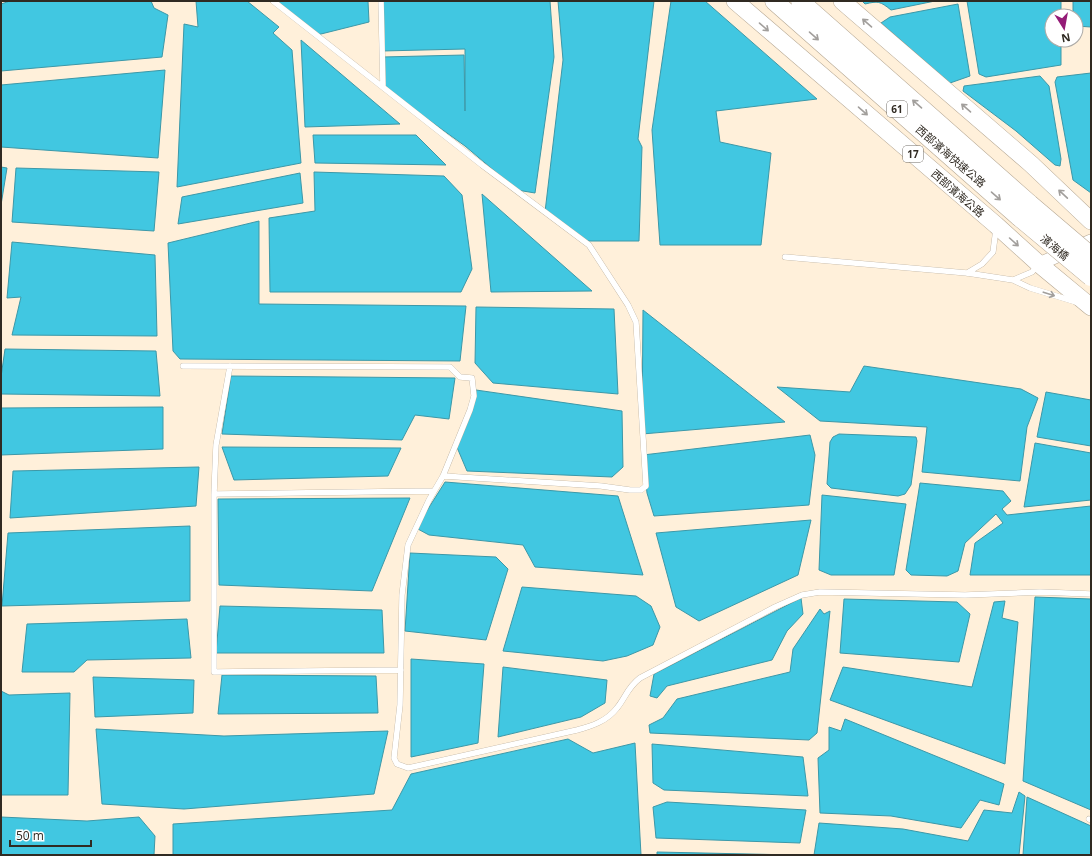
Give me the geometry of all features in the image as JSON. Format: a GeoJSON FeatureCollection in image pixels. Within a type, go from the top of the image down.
{"type":"FeatureCollection","features":[{"type":"Feature","properties":{"kind":"highway","name":"西部濱海快速公路"},"geometry":{"type":"LineString","coordinates":[[774,1],[1025,210]]}},
{"type":"Feature","properties":{"kind":"highway","name":"西部濱海快速公路"},"geometry":{"type":"LineString","coordinates":[[800,1],[1025,210]]}},
{"type":"Feature","properties":{"kind":"highway","name":"濱海橋"},"geometry":{"type":"LineString","coordinates":[[1025,210],[1091,256]]}},
{"type":"Feature","properties":{"kind":"highway","name":"濱海橋"},"geometry":{"type":"LineString","coordinates":[[1025,210],[1091,278]]}},
{"type":"Feature","properties":{"kind":"main road","name":"西部濱海公路"},"geometry":{"type":"LineString","coordinates":[[735,1],[996,225],[1039,264],[1091,307]]}},
{"type":"Feature","properties":{"kind":"main road"},"geometry":{"type":"LineString","coordinates":[[842,1],[1031,164],[1091,221]]}},
{"type":"Feature","properties":{"kind":"street"},"geometry":{"type":"LineString","coordinates":[[1039,264],[1091,241]]}},
{"type":"Feature","properties":{"kind":"street"},"geometry":{"type":"LineString","coordinates":[[1091,298],[1091,307]]}},
{"type":"Feature","properties":{"kind":"lane"},"geometry":{"type":"LineString","coordinates":[[273,1],[482,165],[589,245],[628,305],[636,322],[646,486],[641,490],[443,476]]}},
{"type":"Feature","properties":{"kind":"lane"},"geometry":{"type":"LineString","coordinates":[[381,1],[383,87]]}},
{"type":"Feature","properties":{"kind":"lane"},"geometry":{"type":"LineString","coordinates":[[967,273],[982,264],[993,252],[996,225]]}},
{"type":"Feature","properties":{"kind":"lane"},"geometry":{"type":"LineString","coordinates":[[785,257],[967,273],[1013,280],[1030,288],[1091,307]]}},
{"type":"Feature","properties":{"kind":"lane"},"geometry":{"type":"LineString","coordinates":[[1013,280],[1032,272],[1039,264]]}},
{"type":"Feature","properties":{"kind":"lane"},"geometry":{"type":"LineString","coordinates":[[183,366],[450,367],[460,377],[472,378],[474,396],[470,410],[443,476],[434,491],[408,545],[402,595],[400,705],[394,758],[398,764],[408,768],[592,726],[609,717],[618,707],[632,684],[640,678],[775,607],[802,595],[820,592],[965,595],[1040,592],[1091,594]]}},
{"type":"Feature","properties":{"kind":"lane"},"geometry":{"type":"LineString","coordinates":[[230,366],[216,445],[214,494],[214,672],[401,670]]}},
{"type":"Feature","properties":{"kind":"lane"},"geometry":{"type":"LineString","coordinates":[[214,494],[434,491]]}},
{"type":"Feature","properties":{"kind":"water"},"geometry":{"type":"Polygon","coordinates":[[[10,1],[151,1],[154,8],[168,15],[162,57],[1,71],[1,4],[10,1]]]}},
{"type":"Feature","properties":{"kind":"water"},"geometry":{"type":"Polygon","coordinates":[[[196,1],[247,1],[279,27],[273,33],[292,50],[301,163],[177,187],[184,24],[198,27],[196,1]]]}},
{"type":"Feature","properties":{"kind":"water"},"geometry":{"type":"Polygon","coordinates":[[[273,1],[368,1],[369,22],[317,35],[273,1]]]}},
{"type":"Feature","properties":{"kind":"water"},"geometry":{"type":"Polygon","coordinates":[[[381,1],[550,1],[554,57],[535,193],[517,190],[465,146],[383,87],[382,57],[464,55],[465,111],[465,49],[382,51],[381,1]]]}},
{"type":"Feature","properties":{"kind":"water"},"geometry":{"type":"Polygon","coordinates":[[[558,1],[654,1],[638,139],[642,147],[639,241],[584,241],[545,212],[563,60],[558,1]]]}},
{"type":"Feature","properties":{"kind":"water"},"geometry":{"type":"Polygon","coordinates":[[[671,1],[705,1],[817,99],[716,111],[720,142],[771,153],[761,245],[660,245],[652,130],[671,1]]]}},
{"type":"Feature","properties":{"kind":"water"},"geometry":{"type":"Polygon","coordinates":[[[862,1],[935,1],[891,10],[879,2],[865,4],[862,1]]]}},
{"type":"Feature","properties":{"kind":"water"},"geometry":{"type":"Polygon","coordinates":[[[967,1],[1061,1],[1061,8],[1044,8],[1044,48],[1061,48],[1061,65],[986,77],[979,74],[967,1]]]}},
{"type":"Feature","properties":{"kind":"water"},"geometry":{"type":"Polygon","coordinates":[[[1073,1],[1091,1],[1091,27],[1084,27],[1084,8],[1073,8],[1073,1]]]}},
{"type":"Feature","properties":{"kind":"water"},"geometry":{"type":"Polygon","coordinates":[[[958,4],[970,76],[950,83],[881,23],[890,17],[958,4]]]}},
{"type":"Feature","properties":{"kind":"water"},"geometry":{"type":"Polygon","coordinates":[[[301,40],[400,124],[305,127],[301,40]]]}},
{"type":"Feature","properties":{"kind":"water"},"geometry":{"type":"Polygon","coordinates":[[[165,70],[158,158],[1,147],[1,85],[165,70]]]}},
{"type":"Feature","properties":{"kind":"water"},"geometry":{"type":"Polygon","coordinates":[[[1091,73],[1091,193],[1073,180],[1055,82],[1057,77],[1091,73]]]}},
{"type":"Feature","properties":{"kind":"water"},"geometry":{"type":"Polygon","coordinates":[[[1040,76],[1049,86],[1061,159],[1060,166],[1055,165],[1016,131],[963,91],[964,86],[1040,76]]]}},
{"type":"Feature","properties":{"kind":"water"},"geometry":{"type":"Polygon","coordinates":[[[313,135],[416,135],[446,165],[315,163],[313,135]]]}},
{"type":"Feature","properties":{"kind":"water"},"geometry":{"type":"Polygon","coordinates":[[[1,167],[7,168],[1,205],[1,167]]]}},
{"type":"Feature","properties":{"kind":"water"},"geometry":{"type":"Polygon","coordinates":[[[16,168],[159,172],[154,231],[12,222],[16,168]]]}},
{"type":"Feature","properties":{"kind":"water"},"geometry":{"type":"Polygon","coordinates":[[[314,172],[444,176],[462,195],[472,269],[461,292],[270,292],[269,218],[315,211],[314,172]]]}},
{"type":"Feature","properties":{"kind":"water"},"geometry":{"type":"Polygon","coordinates":[[[300,173],[303,203],[178,224],[182,197],[300,173]]]}},
{"type":"Feature","properties":{"kind":"water"},"geometry":{"type":"Polygon","coordinates":[[[482,194],[592,291],[491,292],[482,194]]]}},
{"type":"Feature","properties":{"kind":"water"},"geometry":{"type":"Polygon","coordinates":[[[259,221],[259,304],[466,306],[460,361],[180,359],[173,351],[168,243],[259,221]]]}},
{"type":"Feature","properties":{"kind":"water"},"geometry":{"type":"Polygon","coordinates":[[[12,242],[155,255],[157,336],[12,335],[21,297],[7,298],[12,242]]]}},
{"type":"Feature","properties":{"kind":"water"},"geometry":{"type":"Polygon","coordinates":[[[476,307],[614,309],[618,394],[493,383],[475,363],[476,307]]]}},
{"type":"Feature","properties":{"kind":"water"},"geometry":{"type":"Polygon","coordinates":[[[643,310],[785,422],[642,434],[643,310]]]}},
{"type":"Feature","properties":{"kind":"water"},"geometry":{"type":"Polygon","coordinates":[[[5,349],[156,351],[160,396],[1,394],[1,377],[5,349]]]}},
{"type":"Feature","properties":{"kind":"water"},"geometry":{"type":"Polygon","coordinates":[[[864,366],[1021,389],[1038,398],[1027,427],[1020,481],[922,472],[927,427],[820,421],[777,387],[850,392],[864,366]]]}},
{"type":"Feature","properties":{"kind":"water"},"geometry":{"type":"Polygon","coordinates":[[[231,376],[455,378],[449,419],[415,415],[402,440],[222,434],[231,376]]]}},
{"type":"Feature","properties":{"kind":"water"},"geometry":{"type":"Polygon","coordinates":[[[476,390],[622,411],[623,467],[612,477],[467,471],[456,445],[476,390]]]}},
{"type":"Feature","properties":{"kind":"water"},"geometry":{"type":"Polygon","coordinates":[[[1046,392],[1091,400],[1091,446],[1037,437],[1046,392]]]}},
{"type":"Feature","properties":{"kind":"water"},"geometry":{"type":"Polygon","coordinates":[[[163,407],[163,449],[1,455],[1,408],[163,407]]]}},
{"type":"Feature","properties":{"kind":"water"},"geometry":{"type":"Polygon","coordinates":[[[839,434],[916,437],[917,441],[911,485],[905,494],[898,496],[831,488],[827,484],[830,442],[833,437],[839,434]]]}},
{"type":"Feature","properties":{"kind":"water"},"geometry":{"type":"Polygon","coordinates":[[[810,435],[815,455],[809,505],[654,516],[647,493],[643,455],[810,435]]]}},
{"type":"Feature","properties":{"kind":"water"},"geometry":{"type":"Polygon","coordinates":[[[1035,443],[1091,453],[1091,500],[1024,507],[1035,443]]]}},
{"type":"Feature","properties":{"kind":"water"},"geometry":{"type":"Polygon","coordinates":[[[222,447],[401,448],[388,476],[234,480],[222,447]]]}},
{"type":"Feature","properties":{"kind":"water"},"geometry":{"type":"Polygon","coordinates":[[[199,467],[196,506],[10,518],[13,471],[199,467]]]}},
{"type":"Feature","properties":{"kind":"water"},"geometry":{"type":"Polygon","coordinates":[[[445,482],[618,496],[643,575],[535,567],[523,545],[429,535],[416,528],[445,482]]]}},
{"type":"Feature","properties":{"kind":"water"},"geometry":{"type":"Polygon","coordinates":[[[920,483],[1003,491],[1011,501],[1002,509],[1007,515],[1091,506],[1091,575],[970,575],[975,543],[1003,523],[996,514],[965,543],[958,571],[947,576],[911,575],[906,570],[920,483]]]}},
{"type":"Feature","properties":{"kind":"water"},"geometry":{"type":"Polygon","coordinates":[[[822,495],[906,504],[894,575],[831,575],[819,570],[822,495]]]}},
{"type":"Feature","properties":{"kind":"water"},"geometry":{"type":"Polygon","coordinates":[[[410,498],[372,591],[219,585],[218,499],[410,498]]]}},
{"type":"Feature","properties":{"kind":"water"},"geometry":{"type":"Polygon","coordinates":[[[811,520],[798,575],[699,621],[676,607],[656,533],[811,520]]]}},
{"type":"Feature","properties":{"kind":"water"},"geometry":{"type":"Polygon","coordinates":[[[190,526],[190,601],[2,606],[8,533],[190,526]]]}},
{"type":"Feature","properties":{"kind":"water"},"geometry":{"type":"Polygon","coordinates":[[[410,553],[496,557],[508,569],[486,640],[405,631],[410,553]]]}},
{"type":"Feature","properties":{"kind":"water"},"geometry":{"type":"Polygon","coordinates":[[[522,587],[636,596],[651,606],[660,627],[653,645],[627,656],[603,661],[503,651],[522,587]]]}},
{"type":"Feature","properties":{"kind":"water"},"geometry":{"type":"Polygon","coordinates":[[[1035,597],[1091,599],[1091,810],[1023,781],[1035,597]]]}},
{"type":"Feature","properties":{"kind":"water"},"geometry":{"type":"Polygon","coordinates":[[[801,598],[803,614],[787,631],[772,660],[667,686],[657,698],[650,696],[654,674],[801,598]]]}},
{"type":"Feature","properties":{"kind":"water"},"geometry":{"type":"Polygon","coordinates":[[[844,599],[957,602],[970,614],[959,662],[840,653],[844,599]]]}},
{"type":"Feature","properties":{"kind":"water"},"geometry":{"type":"Polygon","coordinates":[[[1005,601],[1002,618],[1018,622],[1005,764],[830,700],[843,667],[972,687],[994,602],[1005,601]]]}},
{"type":"Feature","properties":{"kind":"water"},"geometry":{"type":"Polygon","coordinates":[[[220,606],[382,610],[384,653],[216,653],[220,606]]]}},
{"type":"Feature","properties":{"kind":"water"},"geometry":{"type":"Polygon","coordinates":[[[820,609],[824,614],[830,611],[817,733],[809,740],[650,733],[649,725],[663,718],[677,699],[790,672],[793,649],[820,609]]]}},
{"type":"Feature","properties":{"kind":"water"},"geometry":{"type":"Polygon","coordinates":[[[187,619],[191,658],[87,660],[74,672],[22,672],[27,624],[187,619]]]}},
{"type":"Feature","properties":{"kind":"water"},"geometry":{"type":"Polygon","coordinates":[[[411,659],[484,664],[478,743],[411,757],[411,659]]]}},
{"type":"Feature","properties":{"kind":"water"},"geometry":{"type":"Polygon","coordinates":[[[503,667],[607,680],[605,703],[581,717],[498,737],[503,667]]]}},
{"type":"Feature","properties":{"kind":"water"},"geometry":{"type":"Polygon","coordinates":[[[222,675],[376,676],[378,713],[218,714],[222,675]]]}},
{"type":"Feature","properties":{"kind":"water"},"geometry":{"type":"Polygon","coordinates":[[[93,677],[194,680],[193,713],[95,717],[93,677]]]}},
{"type":"Feature","properties":{"kind":"water"},"geometry":{"type":"Polygon","coordinates":[[[1,691],[9,695],[70,693],[68,795],[1,795],[1,691]]]}},
{"type":"Feature","properties":{"kind":"water"},"geometry":{"type":"Polygon","coordinates":[[[845,719],[1004,784],[999,805],[980,800],[961,828],[891,816],[820,813],[818,758],[829,750],[829,727],[841,731],[845,719]]]}},
{"type":"Feature","properties":{"kind":"water"},"geometry":{"type":"Polygon","coordinates":[[[96,729],[224,736],[388,731],[374,794],[184,809],[102,804],[96,729]]]}},
{"type":"Feature","properties":{"kind":"water"},"geometry":{"type":"Polygon","coordinates":[[[568,739],[593,753],[635,743],[641,855],[173,855],[173,824],[392,810],[411,774],[568,739]]]}},
{"type":"Feature","properties":{"kind":"water"},"geometry":{"type":"Polygon","coordinates":[[[652,744],[803,757],[808,796],[664,790],[653,783],[652,744]]]}},
{"type":"Feature","properties":{"kind":"water"},"geometry":{"type":"Polygon","coordinates":[[[1019,792],[1025,796],[1019,855],[814,855],[819,823],[903,829],[968,841],[984,810],[1012,813],[1019,792]]]}},
{"type":"Feature","properties":{"kind":"water"},"geometry":{"type":"Polygon","coordinates":[[[1027,797],[1091,826],[1091,855],[1023,855],[1027,797]]]}},
{"type":"Feature","properties":{"kind":"water"},"geometry":{"type":"Polygon","coordinates":[[[667,802],[806,810],[800,843],[656,838],[653,807],[667,802]]]}},
{"type":"Feature","properties":{"kind":"water"},"geometry":{"type":"Polygon","coordinates":[[[1,817],[87,821],[139,817],[155,836],[154,855],[1,855],[1,817]]]}},
{"type":"Feature","properties":{"kind":"water"},"geometry":{"type":"Polygon","coordinates":[[[657,852],[794,855],[657,855],[657,852]]]}}]}
